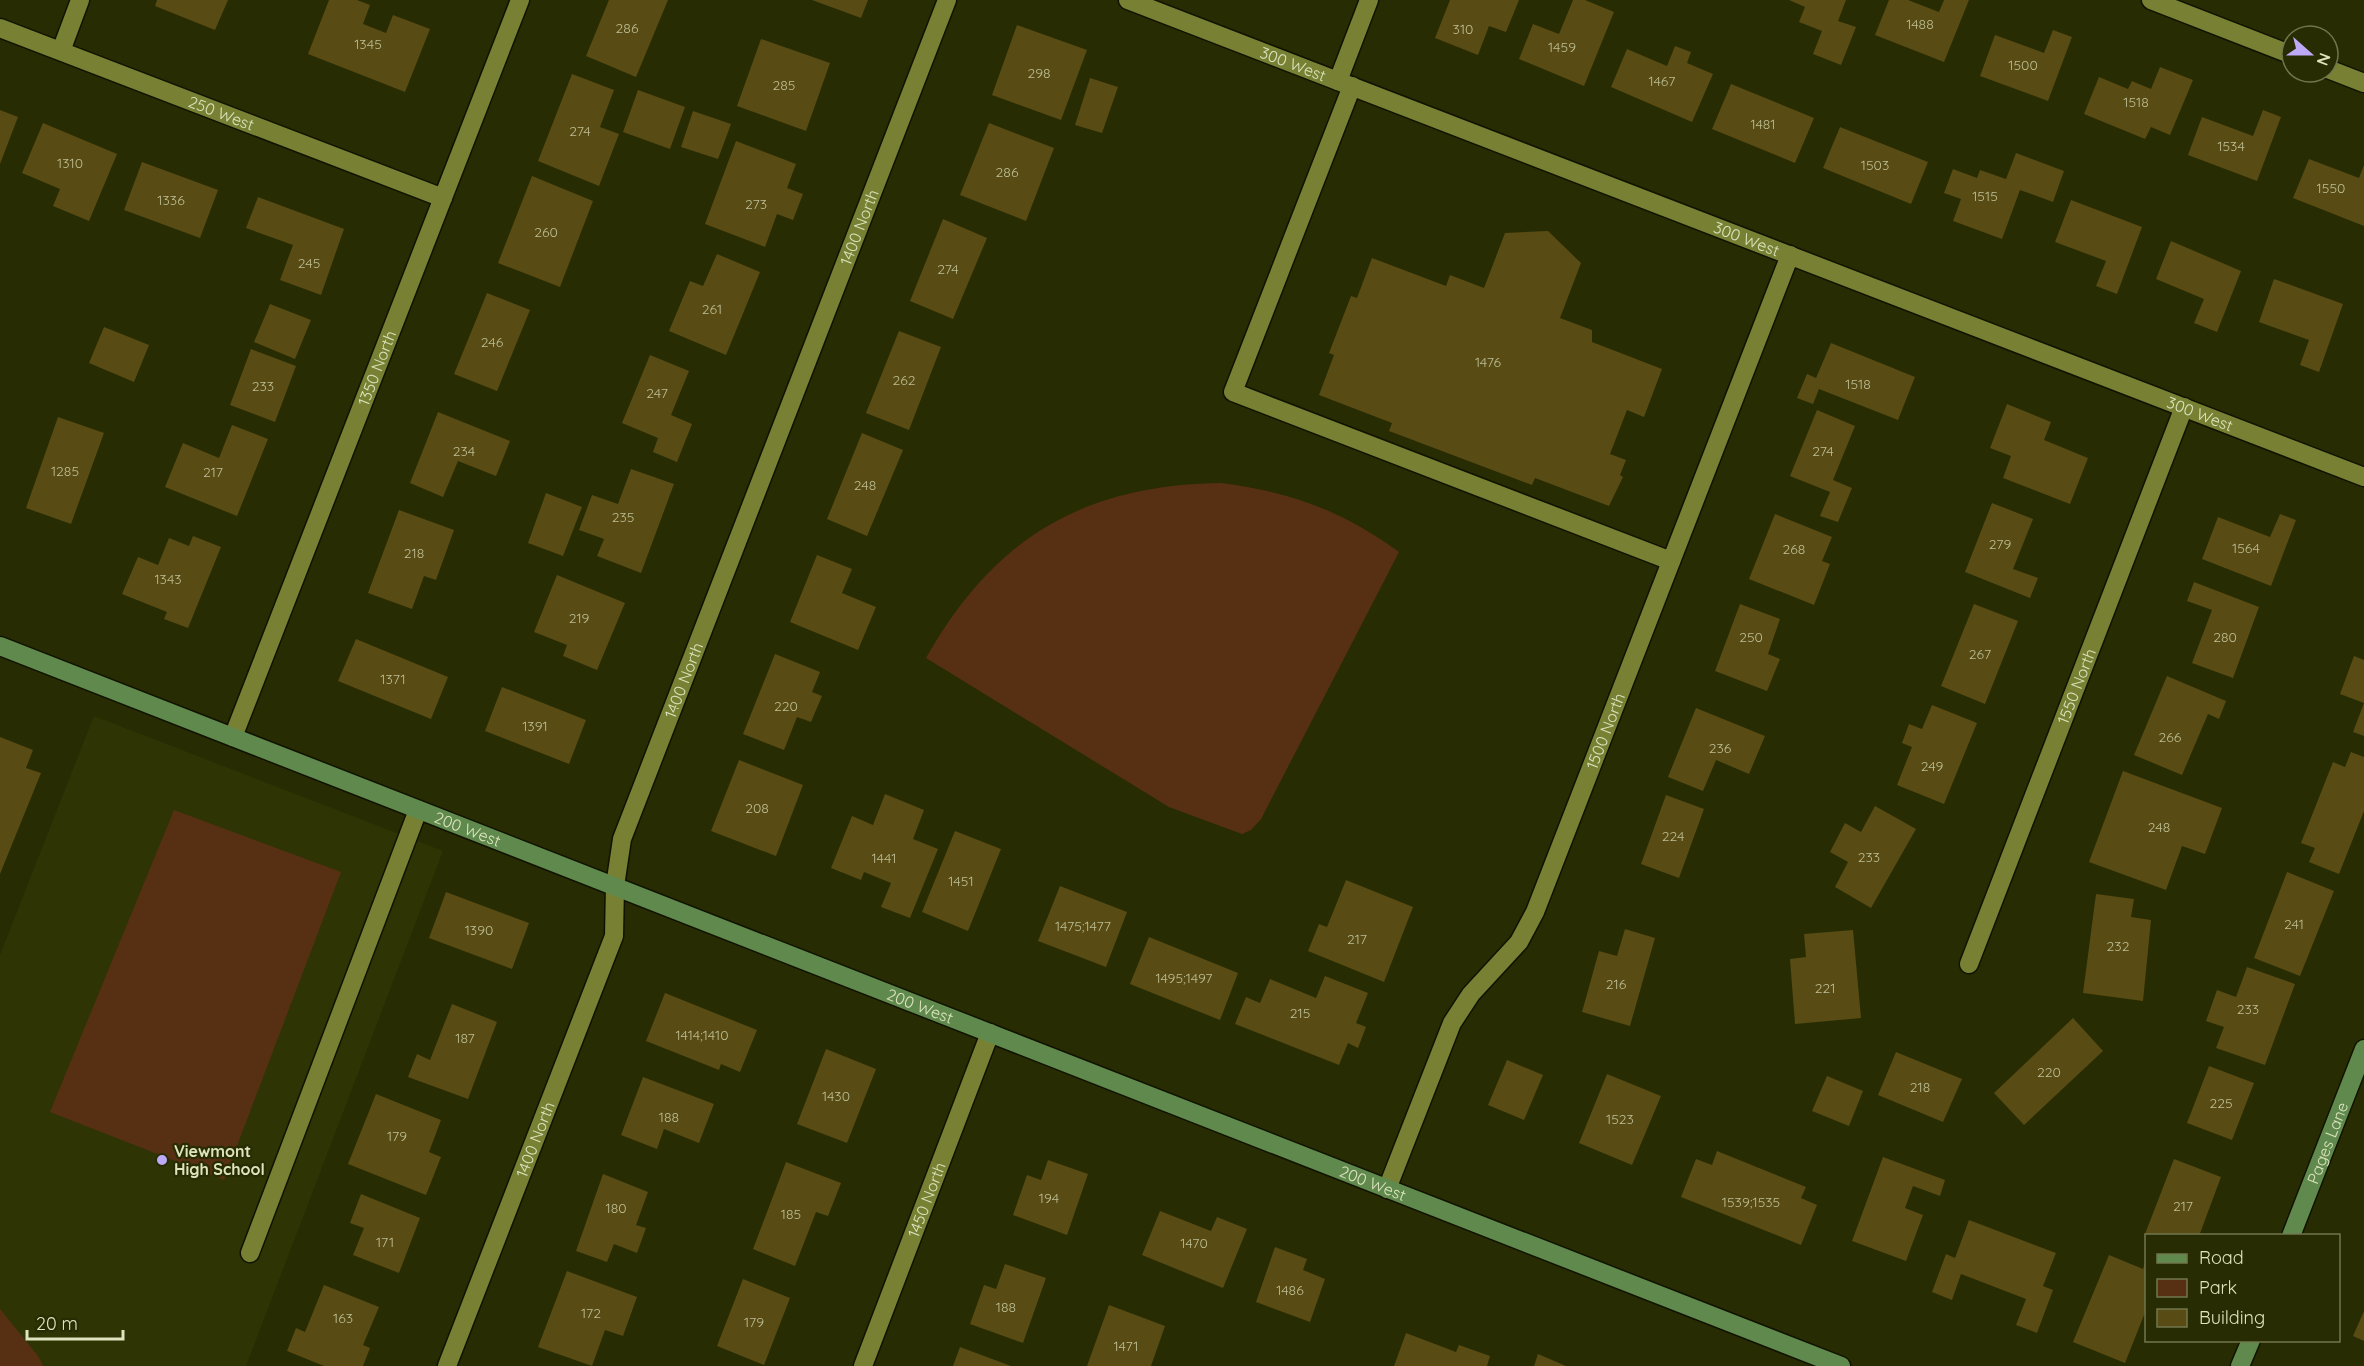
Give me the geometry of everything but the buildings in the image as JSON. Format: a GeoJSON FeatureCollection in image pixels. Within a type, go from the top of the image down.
{"type":"FeatureCollection","features":[{"type":"Feature","properties":{"kind":"main road","name":"200 West"},"geometry":{"type":"LineString","coordinates":[[0,646],[1841,1366]]}},
{"type":"Feature","properties":{"kind":"main road","name":"Pages Lane"},"geometry":{"type":"LineString","coordinates":[[2292,1234],[2358,1083],[2364,1049]]}},
{"type":"Feature","properties":{"kind":"main road"},"geometry":{"type":"LineString","coordinates":[[2240,1366],[2251,1342]]}},
{"type":"Feature","properties":{"kind":"street"},"geometry":{"type":"LineString","coordinates":[[61,51],[80,0]]}},
{"type":"Feature","properties":{"kind":"street","name":"1350 North"},"geometry":{"type":"LineString","coordinates":[[233,737],[520,0]]}},
{"type":"Feature","properties":{"kind":"street","name":"1400 North"},"geometry":{"type":"LineString","coordinates":[[447,1366],[614,936],[615,886],[622,839],[947,0]]}},
{"type":"Feature","properties":{"kind":"street","name":"300 West"},"geometry":{"type":"LineString","coordinates":[[1128,0],[2364,477]]}},
{"type":"Feature","properties":{"kind":"street"},"geometry":{"type":"LineString","coordinates":[[1369,0],[1345,83],[1233,392],[1671,561]]}},
{"type":"Feature","properties":{"kind":"street"},"geometry":{"type":"LineString","coordinates":[[2151,0],[2280,50]]}},
{"type":"Feature","properties":{"kind":"street","name":"250 West"},"geometry":{"type":"LineString","coordinates":[[0,28],[443,198]]}},
{"type":"Feature","properties":{"kind":"street"},"geometry":{"type":"LineString","coordinates":[[2340,74],[2364,83]]}},
{"type":"Feature","properties":{"kind":"street","name":"1500 North"},"geometry":{"type":"LineString","coordinates":[[1388,1189],[1452,1023],[1472,994],[1519,942],[1535,912],[1790,255]]}},
{"type":"Feature","properties":{"kind":"street","name":"1550 North"},"geometry":{"type":"LineString","coordinates":[[1969,964],[2184,407]]}},
{"type":"Feature","properties":{"kind":"street"},"geometry":{"type":"LineString","coordinates":[[250,1253],[418,810]]}},
{"type":"Feature","properties":{"kind":"street","name":"1450 North"},"geometry":{"type":"LineString","coordinates":[[863,1366],[990,1033]]}},
{"type":"Feature","properties":{"kind":"shaded area","name":"Viewmont High School"},"geometry":{"type":"Polygon","coordinates":[[[94,716],[443,851],[246,1366],[0,1366],[0,955],[94,716]]]}},
{"type":"Feature","properties":{"kind":"green space"},"geometry":{"type":"Polygon","coordinates":[[[1221,483],[1270,492],[1314,505],[1357,525],[1399,552],[1261,819],[1251,830],[1242,834],[1169,807],[926,658],[953,616],[981,580],[1013,550],[1047,526],[1085,508],[1126,494],[1171,486],[1221,483]]]}},
{"type":"Feature","properties":{"kind":"green space"},"geometry":{"type":"Polygon","coordinates":[[[174,810],[341,872],[224,1180],[50,1112],[174,810]]]}},
{"type":"Feature","properties":{"kind":"green space"},"geometry":{"type":"Polygon","coordinates":[[[0,1309],[38,1356],[43,1366],[0,1366],[0,1309]]]}},
{"type":"Feature","properties":{"kind":"place","name":"Viewmont High School"},"geometry":{"type":"Point","coordinates":[162,1160]}}]}
